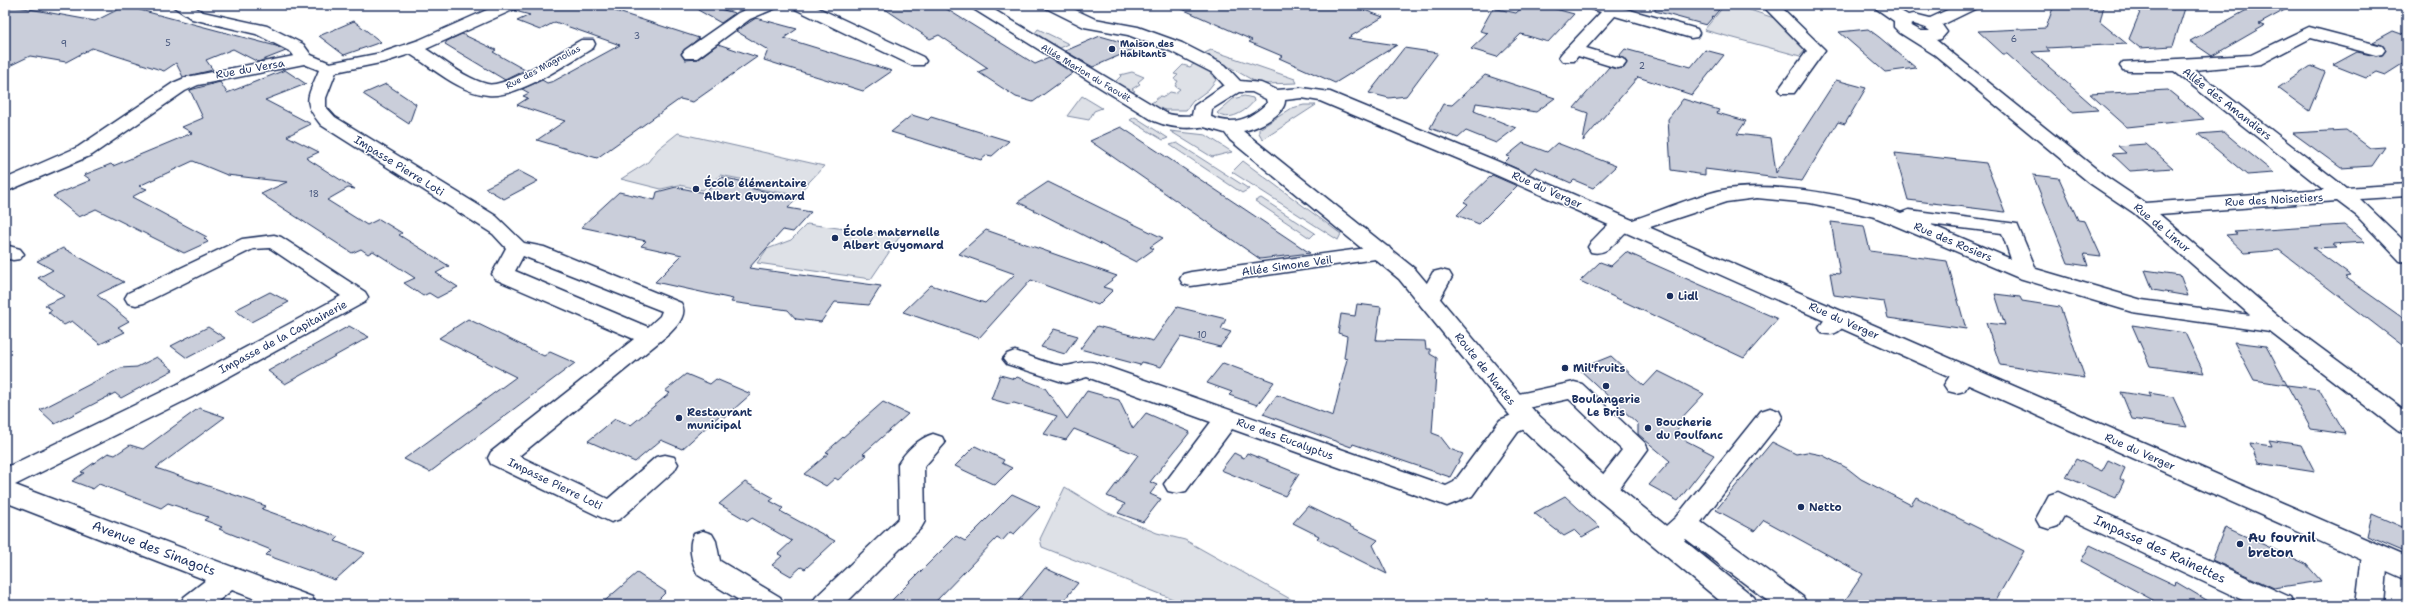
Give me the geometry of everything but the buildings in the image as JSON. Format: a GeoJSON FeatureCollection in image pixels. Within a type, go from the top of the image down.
{"type":"FeatureCollection","features":[{"type":"Feature","properties":{"kind":"street"},"geometry":{"type":"LineString","coordinates":[[179,5],[198,16],[261,30],[298,48],[305,59],[329,68],[366,61],[413,49],[511,5]]}},
{"type":"Feature","properties":{"kind":"street"},"geometry":{"type":"LineString","coordinates":[[691,54],[744,16],[770,5]]}},
{"type":"Feature","properties":{"kind":"street"},"geometry":{"type":"LineString","coordinates":[[799,5],[917,62]]}},
{"type":"Feature","properties":{"kind":"street","name":"Allée Marion du Faouët"},"geometry":{"type":"LineString","coordinates":[[975,5],[1160,117],[1172,122],[1204,121]]}},
{"type":"Feature","properties":{"kind":"street"},"geometry":{"type":"LineString","coordinates":[[1052,5],[1090,23],[1132,31],[1176,47],[1219,69],[1235,86]]}},
{"type":"Feature","properties":{"kind":"street"},"geometry":{"type":"LineString","coordinates":[[1594,5],[1691,33]]}},
{"type":"Feature","properties":{"kind":"street"},"geometry":{"type":"LineString","coordinates":[[1770,5],[1816,50],[1788,89]]}},
{"type":"Feature","properties":{"kind":"street","name":"Rue de Limur"},"geometry":{"type":"LineString","coordinates":[[1879,5],[1904,20],[1920,20],[1936,37],[2098,180],[2141,209],[2276,326],[2407,425]]}},
{"type":"Feature","properties":{"kind":"street"},"geometry":{"type":"LineString","coordinates":[[1936,37],[1971,5]]}},
{"type":"Feature","properties":{"kind":"street"},"geometry":{"type":"LineString","coordinates":[[1612,10],[1572,54],[1617,63]]}},
{"type":"Feature","properties":{"kind":"street","name":"Rue de Limur"},"geometry":{"type":"LineString","coordinates":[[1904,20],[1901,22],[1902,27],[1915,35],[1936,37]]}},
{"type":"Feature","properties":{"kind":"street","name":"Allée des Amandiers"},"geometry":{"type":"LineString","coordinates":[[2178,66],[2255,60],[2309,32],[2344,40],[2376,50]]}},
{"type":"Feature","properties":{"kind":"street","name":"Rue des Magnolias"},"geometry":{"type":"LineString","coordinates":[[413,49],[479,88],[495,91],[515,84],[587,44]]}},
{"type":"Feature","properties":{"kind":"street","name":"Rue du Versa"},"geometry":{"type":"LineString","coordinates":[[5,186],[85,151],[186,83],[212,76],[305,59]]}},
{"type":"Feature","properties":{"kind":"street"},"geometry":{"type":"LineString","coordinates":[[2129,66],[2178,66]]}},
{"type":"Feature","properties":{"kind":"street","name":"Allée des Amandiers"},"geometry":{"type":"LineString","coordinates":[[2178,66],[2364,212],[2407,256]]}},
{"type":"Feature","properties":{"kind":"street","name":"Impasse Pierre Loti"},"geometry":{"type":"LineString","coordinates":[[329,68],[317,98],[317,108],[328,121],[468,209],[489,219],[502,230],[517,248],[537,252],[673,308],[673,314],[668,322],[650,338],[500,458],[612,512],[665,464]]}},
{"type":"Feature","properties":{"kind":"street"},"geometry":{"type":"LineString","coordinates":[[1235,86],[1255,87],[1276,96],[1276,104],[1246,126],[1232,129],[1219,128],[1204,121],[1202,115],[1203,106],[1235,86]]}},
{"type":"Feature","properties":{"kind":"street","name":"Rue du Verger"},"geometry":{"type":"LineString","coordinates":[[1276,96],[1311,93],[1341,102],[1627,226],[1959,380],[2407,569]]}},
{"type":"Feature","properties":{"kind":"street","name":"Route de Nantes"},"geometry":{"type":"LineString","coordinates":[[1232,129],[1237,136],[1382,252],[1407,274],[1429,299],[1519,411],[1604,490],[1676,532],[1744,605]]}},
{"type":"Feature","properties":{"kind":"street","name":"Rue des Noisetiers"},"geometry":{"type":"LineString","coordinates":[[2141,209],[2344,196],[2407,190]]}},
{"type":"Feature","properties":{"kind":"street","name":"Rue des Rosiers"},"geometry":{"type":"LineString","coordinates":[[1627,226],[1723,196],[1758,192],[1810,197],[1881,212],[2027,273],[2140,307],[2276,326]]}},
{"type":"Feature","properties":{"kind":"street"},"geometry":{"type":"LineString","coordinates":[[1881,212],[2010,228],[2027,273]]}},
{"type":"Feature","properties":{"kind":"street"},"geometry":{"type":"LineString","coordinates":[[1598,247],[1627,226]]}},
{"type":"Feature","properties":{"kind":"street","name":"Impasse de la Capitainerie"},"geometry":{"type":"LineString","coordinates":[[5,479],[184,391],[357,297],[274,240],[249,243],[136,298]]}},
{"type":"Feature","properties":{"kind":"street"},"geometry":{"type":"LineString","coordinates":[[517,248],[503,274],[650,338]]}},
{"type":"Feature","properties":{"kind":"street","name":"Allée Simone Veil"},"geometry":{"type":"LineString","coordinates":[[1191,279],[1382,252]]}},
{"type":"Feature","properties":{"kind":"street"},"geometry":{"type":"LineString","coordinates":[[1429,299],[1441,277]]}},
{"type":"Feature","properties":{"kind":"street","name":"Rue des Eucalyptus"},"geometry":{"type":"LineString","coordinates":[[1015,359],[1066,375],[1077,370],[1088,369],[1447,496],[1463,489],[1519,411],[1574,390],[1636,449],[1604,490]]}},
{"type":"Feature","properties":{"kind":"street"},"geometry":{"type":"LineString","coordinates":[[1770,417],[1676,532],[1793,605]]}},
{"type":"Feature","properties":{"kind":"street"},"geometry":{"type":"LineString","coordinates":[[1177,484],[1226,418]]}},
{"type":"Feature","properties":{"kind":"street"},"geometry":{"type":"LineString","coordinates":[[826,605],[912,521],[911,464],[933,443]]}},
{"type":"Feature","properties":{"kind":"street","name":"Avenue des Sinagots"},"geometry":{"type":"LineString","coordinates":[[5,492],[302,605]]}},
{"type":"Feature","properties":{"kind":"street","name":"Impasse des Rainettes"},"geometry":{"type":"LineString","coordinates":[[2049,520],[2058,502],[2280,605]]}},
{"type":"Feature","properties":{"kind":"street"},"geometry":{"type":"LineString","coordinates":[[702,542],[708,567],[770,605]]}},
{"type":"Feature","properties":{"kind":"street"},"geometry":{"type":"LineString","coordinates":[[2370,605],[2375,555]]}},
{"type":"Feature","properties":{"kind":"street"},"geometry":{"type":"LineString","coordinates":[[194,605],[228,577]]}},
{"type":"Feature","properties":{"kind":"shaded area"},"geometry":{"type":"Polygon","coordinates":[[[1725,5],[1735,5],[1777,19],[1807,48],[1800,56],[1704,30],[1725,5]]]}},
{"type":"Feature","properties":{"kind":"shaded area"},"geometry":{"type":"Polygon","coordinates":[[[1038,29],[1069,44],[1060,48],[1035,33],[1038,29]]]}},
{"type":"Feature","properties":{"kind":"shaded area"},"geometry":{"type":"Polygon","coordinates":[[[1211,50],[1295,79],[1297,83],[1265,84],[1254,81],[1205,53],[1211,50]]]}},
{"type":"Feature","properties":{"kind":"shaded area"},"geometry":{"type":"Polygon","coordinates":[[[1195,63],[1206,68],[1216,80],[1208,90],[1193,101],[1186,110],[1165,110],[1149,105],[1160,96],[1164,97],[1170,92],[1175,93],[1180,89],[1175,86],[1178,81],[1174,79],[1178,75],[1174,74],[1183,65],[1190,67],[1195,63]]]}},
{"type":"Feature","properties":{"kind":"shaded area"},"geometry":{"type":"Polygon","coordinates":[[[1132,72],[1144,77],[1138,82],[1140,84],[1132,89],[1135,91],[1129,94],[1113,84],[1121,76],[1120,75],[1132,72]]]}},
{"type":"Feature","properties":{"kind":"shaded area"},"geometry":{"type":"Polygon","coordinates":[[[1082,96],[1102,108],[1094,111],[1089,120],[1067,116],[1082,96]]]}},
{"type":"Feature","properties":{"kind":"shaded area"},"geometry":{"type":"Polygon","coordinates":[[[1244,96],[1253,98],[1254,101],[1242,112],[1226,117],[1217,113],[1233,99],[1244,96]]]}},
{"type":"Feature","properties":{"kind":"shaded area"},"geometry":{"type":"Polygon","coordinates":[[[1304,105],[1316,105],[1263,140],[1259,133],[1259,129],[1292,108],[1304,105]]]}},
{"type":"Feature","properties":{"kind":"shaded area"},"geometry":{"type":"Polygon","coordinates":[[[1135,117],[1168,138],[1163,140],[1130,120],[1135,117]]]}},
{"type":"Feature","properties":{"kind":"shaded area"},"geometry":{"type":"Polygon","coordinates":[[[1170,131],[1206,135],[1232,152],[1212,157],[1170,131]]]}},
{"type":"Feature","properties":{"kind":"shaded area"},"geometry":{"type":"Polygon","coordinates":[[[678,133],[824,166],[797,195],[753,188],[755,182],[720,175],[703,190],[679,185],[661,189],[621,179],[648,162],[658,149],[678,133]]]}},
{"type":"Feature","properties":{"kind":"shaded area"},"geometry":{"type":"Polygon","coordinates":[[[1177,143],[1249,189],[1242,193],[1170,145],[1177,143]]]}},
{"type":"Feature","properties":{"kind":"shaded area"},"geometry":{"type":"Polygon","coordinates":[[[1243,161],[1341,234],[1338,240],[1232,172],[1243,161]]]}},
{"type":"Feature","properties":{"kind":"shaded area"},"geometry":{"type":"Polygon","coordinates":[[[1261,198],[1315,233],[1310,238],[1255,201],[1261,198]]]}},
{"type":"Feature","properties":{"kind":"shaded area"},"geometry":{"type":"Polygon","coordinates":[[[807,224],[900,236],[871,279],[757,263],[767,249],[791,240],[807,224]]]}},
{"type":"Feature","properties":{"kind":"shaded area"},"geometry":{"type":"Polygon","coordinates":[[[1065,487],[1106,512],[1157,533],[1185,540],[1301,605],[1188,605],[1042,547],[1040,539],[1065,487]]]}},
{"type":"Feature","properties":{"kind":"place","name":"Maison des Habitants"},"geometry":{"type":"Point","coordinates":[1112,49]}},
{"type":"Feature","properties":{"kind":"place","name":"École élémentaire Albert Guyomard"},"geometry":{"type":"Point","coordinates":[696,189]}},
{"type":"Feature","properties":{"kind":"place","name":"École maternelle Albert Guyomard"},"geometry":{"type":"Point","coordinates":[835,238]}},
{"type":"Feature","properties":{"kind":"place","name":"Lidl"},"geometry":{"type":"Point","coordinates":[1670,296]}},
{"type":"Feature","properties":{"kind":"place","name":"Mil'fruits"},"geometry":{"type":"Point","coordinates":[1565,368]}},
{"type":"Feature","properties":{"kind":"place","name":"Boulangerie Le Bris"},"geometry":{"type":"Point","coordinates":[1606,386]}},
{"type":"Feature","properties":{"kind":"place","name":"Restaurant municipal"},"geometry":{"type":"Point","coordinates":[679,418]}},
{"type":"Feature","properties":{"kind":"place","name":"Boucherie du Poulfanc"},"geometry":{"type":"Point","coordinates":[1648,428]}},
{"type":"Feature","properties":{"kind":"place","name":"Netto"},"geometry":{"type":"Point","coordinates":[1801,507]}},
{"type":"Feature","properties":{"kind":"place","name":"Au fournil breton"},"geometry":{"type":"Point","coordinates":[2240,544]}}]}
